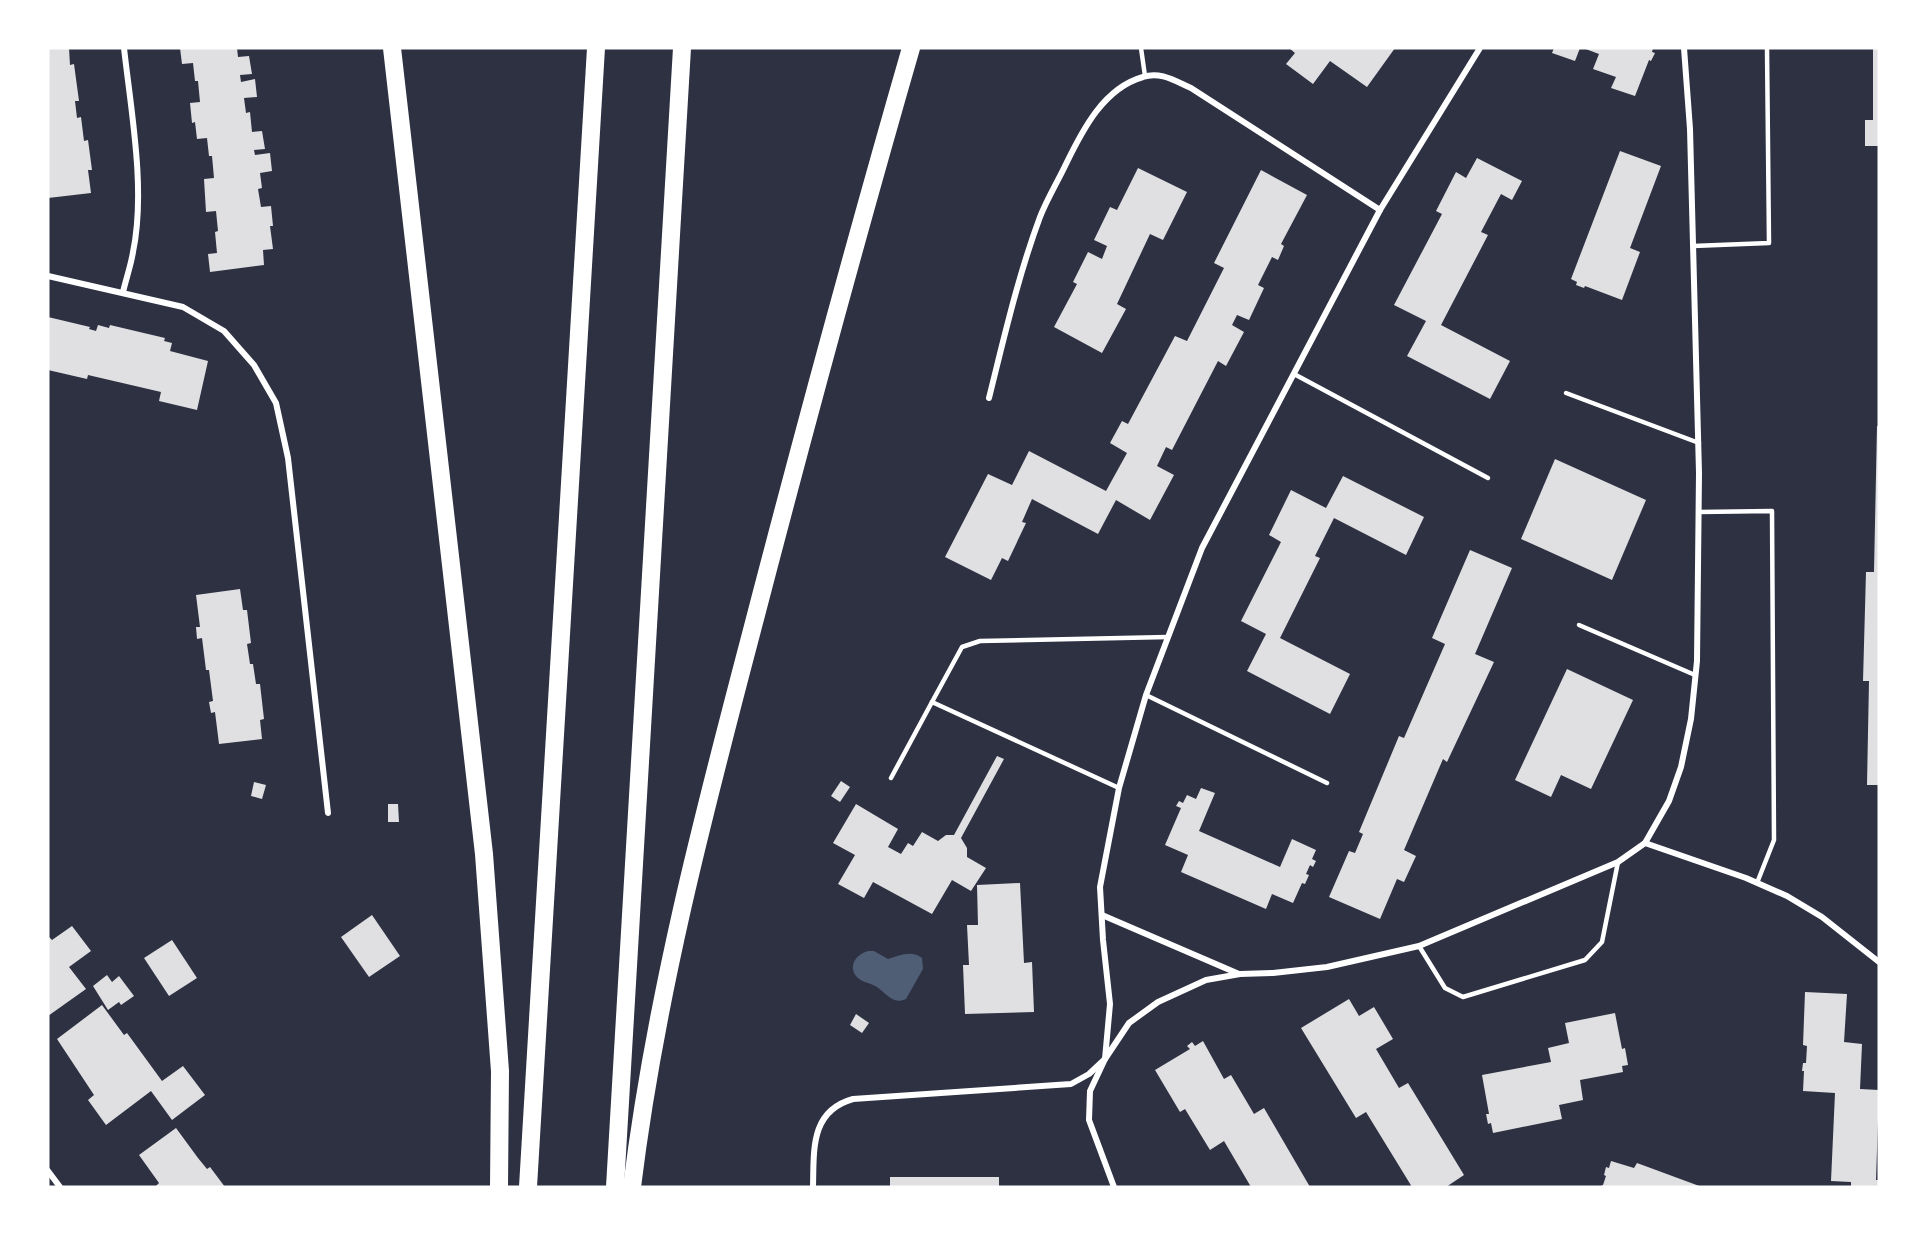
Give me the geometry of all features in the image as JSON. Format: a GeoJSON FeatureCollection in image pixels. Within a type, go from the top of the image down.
{"type":"FeatureCollection","features":[{"type":"Feature","properties":{"kind":"highway"},"geometry":{"type":"LineString","coordinates":[[392,48],[484,854],[500,1071],[499,1187]]}},
{"type":"Feature","properties":{"kind":"highway"},"geometry":{"type":"LineString","coordinates":[[528,1187],[596,48]]}},
{"type":"Feature","properties":{"kind":"highway"},"geometry":{"type":"LineString","coordinates":[[615,1187],[682,48]]}},
{"type":"Feature","properties":{"kind":"highway"},"geometry":{"type":"LineString","coordinates":[[632,1187],[641,1111],[669,965],[720,751],[822,364],[911,48]]}},
{"type":"Feature","properties":{"kind":"street"},"geometry":{"type":"LineString","coordinates":[[123,292],[134,251],[137,212],[136,164],[124,48]]}},
{"type":"Feature","properties":{"kind":"street"},"geometry":{"type":"LineString","coordinates":[[813,1187],[814,1139],[821,1123],[840,1103],[853,1099],[1071,1084],[1089,1074],[1106,1059],[1110,1004],[1101,877],[1119,788],[1146,695],[1202,548],[1380,210],[1480,48]]}},
{"type":"Feature","properties":{"kind":"street"},"geometry":{"type":"LineString","coordinates":[[1114,1187],[1089,1120],[1090,1090],[1129,1023],[1158,1002],[1206,980],[1240,974],[1327,967],[1419,946],[1618,862],[1646,843],[1669,801],[1681,767],[1690,719],[1697,660],[1699,443],[1690,129],[1684,48]]}},
{"type":"Feature","properties":{"kind":"street"},"geometry":{"type":"LineString","coordinates":[[989,398],[1014,298],[1041,215],[1079,138],[1096,112],[1111,94],[1128,83],[1145,76],[1161,75],[1191,88],[1380,210]]}},
{"type":"Feature","properties":{"kind":"street"},"geometry":{"type":"LineString","coordinates":[[48,276],[183,307],[224,331],[255,365],[276,403],[288,458],[328,813]]}},
{"type":"Feature","properties":{"kind":"street"},"geometry":{"type":"LineString","coordinates":[[1646,843],[1787,896],[1822,917],[1879,962]]}},
{"type":"Feature","properties":{"kind":"street"},"geometry":{"type":"LineString","coordinates":[[1102,915],[1240,974]]}},
{"type":"Feature","properties":{"kind":"street"},"geometry":{"type":"LineString","coordinates":[[48,1171],[60,1187]]}},
{"type":"Feature","properties":{"kind":"lane"},"geometry":{"type":"LineString","coordinates":[[1141,48],[1145,76]]}},
{"type":"Feature","properties":{"kind":"lane"},"geometry":{"type":"LineString","coordinates":[[1693,246],[1769,243],[1767,48]]}},
{"type":"Feature","properties":{"kind":"lane"},"geometry":{"type":"LineString","coordinates":[[1294,374],[1488,478]]}},
{"type":"Feature","properties":{"kind":"lane"},"geometry":{"type":"LineString","coordinates":[[1566,393],[1699,443]]}},
{"type":"Feature","properties":{"kind":"lane"},"geometry":{"type":"LineString","coordinates":[[1699,512],[1772,511],[1774,840],[1757,883]]}},
{"type":"Feature","properties":{"kind":"lane"},"geometry":{"type":"LineString","coordinates":[[1579,625],[1695,675]]}},
{"type":"Feature","properties":{"kind":"lane"},"geometry":{"type":"LineString","coordinates":[[891,778],[962,647],[981,641],[1168,637]]}},
{"type":"Feature","properties":{"kind":"lane"},"geometry":{"type":"LineString","coordinates":[[1146,695],[1328,783]]}},
{"type":"Feature","properties":{"kind":"lane"},"geometry":{"type":"LineString","coordinates":[[932,702],[1119,788]]}},
{"type":"Feature","properties":{"kind":"lane"},"geometry":{"type":"LineString","coordinates":[[1419,946],[1445,988],[1463,997],[1585,960],[1602,942],[1618,862]]}},
{"type":"Feature","properties":{"kind":"water"},"geometry":{"type":"Polygon","coordinates":[[[874,951],[888,959],[910,954],[922,958],[923,969],[906,999],[901,1001],[892,999],[877,987],[856,976],[853,964],[860,955],[874,951]]]}},
{"type":"Feature","properties":{"kind":"building"},"geometry":{"type":"Polygon","coordinates":[[[48,48],[69,48],[70,65],[74,64],[79,101],[75,101],[77,118],[81,117],[84,141],[88,140],[92,170],[88,170],[91,193],[48,198],[48,48]]]}},
{"type":"Feature","properties":{"kind":"building"},"geometry":{"type":"Polygon","coordinates":[[[180,48],[237,48],[238,57],[249,56],[252,74],[240,75],[241,82],[255,79],[257,97],[244,98],[246,113],[250,112],[252,132],[262,131],[265,149],[254,150],[255,155],[270,153],[272,171],[260,173],[262,188],[258,189],[261,207],[271,206],[273,226],[270,226],[273,249],[263,250],[264,265],[210,272],[208,254],[217,253],[215,232],[218,231],[216,211],[206,212],[204,179],[214,178],[212,156],[209,156],[207,138],[197,139],[195,122],[192,123],[190,103],[200,102],[198,81],[195,81],[193,63],[182,64],[180,48]]]}},
{"type":"Feature","properties":{"kind":"building"},"geometry":{"type":"Polygon","coordinates":[[[1289,48],[1395,48],[1367,87],[1330,61],[1313,84],[1286,64],[1295,53],[1289,48]]]}},
{"type":"Feature","properties":{"kind":"building"},"geometry":{"type":"Polygon","coordinates":[[[1554,48],[1580,48],[1575,61],[1552,53],[1554,48]]]}},
{"type":"Feature","properties":{"kind":"building"},"geometry":{"type":"Polygon","coordinates":[[[1583,48],[1653,48],[1652,52],[1655,53],[1651,61],[1649,60],[1635,96],[1611,88],[1616,77],[1593,69],[1599,54],[1583,48]]]}},
{"type":"Feature","properties":{"kind":"building"},"geometry":{"type":"Polygon","coordinates":[[[1873,48],[1879,48],[1879,146],[1865,146],[1865,120],[1873,120],[1873,48]]]}},
{"type":"Feature","properties":{"kind":"building"},"geometry":{"type":"Polygon","coordinates":[[[1620,151],[1661,166],[1630,248],[1640,252],[1622,300],[1585,286],[1584,288],[1576,285],[1577,282],[1571,279],[1620,151]]]}},
{"type":"Feature","properties":{"kind":"building"},"geometry":{"type":"Polygon","coordinates":[[[1477,158],[1522,181],[1512,200],[1501,194],[1481,232],[1488,235],[1441,325],[1510,361],[1490,399],[1407,356],[1426,321],[1394,305],[1442,214],[1436,211],[1456,172],[1466,178],[1477,158]]]}},
{"type":"Feature","properties":{"kind":"building"},"geometry":{"type":"Polygon","coordinates":[[[1138,168],[1187,192],[1163,240],[1150,234],[1117,304],[1126,309],[1102,353],[1054,327],[1077,284],[1073,282],[1088,252],[1102,259],[1107,246],[1094,240],[1110,207],[1117,210],[1138,168]]]}},
{"type":"Feature","properties":{"kind":"building"},"geometry":{"type":"Polygon","coordinates":[[[1261,170],[1307,195],[1281,244],[1284,246],[1278,260],[1272,257],[1258,285],[1264,288],[1249,320],[1237,315],[1232,325],[1244,332],[1226,366],[1218,361],[1172,450],[1166,447],[1157,466],[1174,475],[1150,520],[1116,500],[1098,534],[1032,499],[1022,522],[1026,523],[1008,561],[1002,558],[991,580],[945,557],[988,474],[1012,485],[1029,451],[1106,491],[1127,453],[1110,443],[1122,421],[1128,424],[1175,336],[1187,341],[1224,268],[1214,263],[1261,170]]]}},
{"type":"Feature","properties":{"kind":"building"},"geometry":{"type":"Polygon","coordinates":[[[48,317],[90,327],[89,329],[96,331],[98,325],[109,328],[110,325],[165,338],[164,341],[172,343],[170,351],[208,361],[197,410],[159,401],[161,392],[88,375],[87,379],[48,370],[48,317]]]}},
{"type":"Feature","properties":{"kind":"building"},"geometry":{"type":"Polygon","coordinates":[[[1877,426],[1879,426],[1879,785],[1867,785],[1869,681],[1863,681],[1866,572],[1874,572],[1877,426]]]}},
{"type":"Feature","properties":{"kind":"building"},"geometry":{"type":"Polygon","coordinates":[[[1555,459],[1646,500],[1612,580],[1521,539],[1555,459]]]}},
{"type":"Feature","properties":{"kind":"building"},"geometry":{"type":"Polygon","coordinates":[[[1343,476],[1424,517],[1406,555],[1334,518],[1315,556],[1320,558],[1280,638],[1350,674],[1330,714],[1247,671],[1266,634],[1241,621],[1281,542],[1269,535],[1291,490],[1326,508],[1343,476]]]}},
{"type":"Feature","properties":{"kind":"building"},"geometry":{"type":"Polygon","coordinates":[[[1470,550],[1512,568],[1475,654],[1494,662],[1447,762],[1443,759],[1404,850],[1416,856],[1404,882],[1397,879],[1380,919],[1329,897],[1349,851],[1355,853],[1363,834],[1359,832],[1399,736],[1404,738],[1445,644],[1432,638],[1470,550]]]}},
{"type":"Feature","properties":{"kind":"building"},"geometry":{"type":"Polygon","coordinates":[[[240,589],[243,610],[247,610],[251,643],[247,644],[250,664],[253,664],[256,684],[260,684],[264,719],[260,720],[262,739],[219,744],[215,712],[211,713],[209,702],[213,701],[209,670],[206,670],[202,638],[197,639],[196,627],[200,627],[196,595],[240,589]]]}},
{"type":"Feature","properties":{"kind":"building"},"geometry":{"type":"Polygon","coordinates":[[[1567,669],[1633,700],[1591,789],[1561,775],[1551,797],[1515,780],[1567,669]]]}},
{"type":"Feature","properties":{"kind":"building"},"geometry":{"type":"Polygon","coordinates":[[[997,756],[1004,759],[961,838],[967,848],[967,857],[986,868],[971,891],[952,880],[932,914],[873,882],[864,898],[838,884],[855,855],[833,843],[856,804],[898,829],[888,847],[901,854],[908,843],[913,846],[922,832],[938,841],[946,835],[954,835],[997,756]]]}},
{"type":"Feature","properties":{"kind":"building"},"geometry":{"type":"Polygon","coordinates":[[[841,781],[850,787],[840,802],[831,796],[841,781]]]}},
{"type":"Feature","properties":{"kind":"building"},"geometry":{"type":"Polygon","coordinates":[[[254,782],[266,785],[262,799],[251,796],[254,782]]]}},
{"type":"Feature","properties":{"kind":"building"},"geometry":{"type":"Polygon","coordinates":[[[1201,788],[1215,793],[1199,831],[1280,867],[1292,839],[1316,850],[1312,859],[1316,861],[1313,867],[1310,865],[1305,884],[1302,883],[1293,903],[1272,894],[1266,909],[1181,872],[1188,855],[1165,845],[1181,808],[1176,806],[1179,801],[1183,803],[1187,795],[1196,799],[1201,788]]]}},
{"type":"Feature","properties":{"kind":"building"},"geometry":{"type":"Polygon","coordinates":[[[388,804],[398,804],[399,822],[388,822],[388,804]]]}},
{"type":"Feature","properties":{"kind":"building"},"geometry":{"type":"Polygon","coordinates":[[[1020,883],[1024,963],[1032,962],[1034,1012],[965,1014],[963,965],[969,965],[967,925],[978,925],[977,885],[1020,883]]]}},
{"type":"Feature","properties":{"kind":"building"},"geometry":{"type":"Polygon","coordinates":[[[372,915],[400,956],[369,977],[341,937],[372,915]]]}},
{"type":"Feature","properties":{"kind":"building"},"geometry":{"type":"Polygon","coordinates":[[[72,926],[91,951],[69,967],[86,989],[48,1016],[48,936],[52,940],[72,926]]]}},
{"type":"Feature","properties":{"kind":"building"},"geometry":{"type":"Polygon","coordinates":[[[172,940],[197,978],[169,996],[144,958],[172,940]]]}},
{"type":"Feature","properties":{"kind":"building"},"geometry":{"type":"Polygon","coordinates":[[[107,975],[112,982],[119,976],[134,996],[121,1005],[119,1002],[108,1010],[93,986],[107,975]]]}},
{"type":"Feature","properties":{"kind":"building"},"geometry":{"type":"Polygon","coordinates":[[[1805,992],[1847,994],[1844,1042],[1862,1044],[1860,1089],[1879,1090],[1876,1180],[1879,1180],[1879,1187],[1851,1187],[1851,1182],[1831,1181],[1835,1093],[1803,1091],[1804,1071],[1802,1071],[1803,1063],[1806,1063],[1807,1046],[1803,1045],[1805,992]]]}},
{"type":"Feature","properties":{"kind":"building"},"geometry":{"type":"Polygon","coordinates":[[[1349,999],[1359,1016],[1374,1007],[1393,1039],[1376,1049],[1399,1088],[1408,1083],[1464,1175],[1446,1187],[1412,1187],[1366,1112],[1356,1118],[1301,1028],[1349,999]]]}},
{"type":"Feature","properties":{"kind":"building"},"geometry":{"type":"Polygon","coordinates":[[[102,1005],[124,1035],[127,1033],[162,1081],[183,1066],[205,1095],[172,1120],[151,1091],[106,1125],[88,1100],[94,1095],[57,1039],[102,1005]]]}},
{"type":"Feature","properties":{"kind":"building"},"geometry":{"type":"Polygon","coordinates":[[[1615,1013],[1622,1049],[1625,1048],[1628,1065],[1622,1066],[1623,1072],[1580,1080],[1583,1100],[1559,1105],[1562,1119],[1493,1133],[1486,1114],[1489,1114],[1482,1075],[1551,1062],[1548,1048],[1569,1043],[1565,1023],[1615,1013]]]}},
{"type":"Feature","properties":{"kind":"building"},"geometry":{"type":"Polygon","coordinates":[[[856,1014],[869,1023],[862,1033],[850,1025],[856,1014]]]}},
{"type":"Feature","properties":{"kind":"building"},"geometry":{"type":"Polygon","coordinates":[[[1203,1041],[1224,1079],[1231,1075],[1254,1114],[1264,1108],[1310,1187],[1251,1187],[1224,1141],[1210,1150],[1185,1109],[1180,1112],[1155,1070],[1190,1049],[1187,1046],[1192,1042],[1195,1046],[1203,1041]]]}},
{"type":"Feature","properties":{"kind":"building"},"geometry":{"type":"Polygon","coordinates":[[[176,1128],[207,1169],[210,1167],[225,1187],[155,1187],[159,1183],[139,1155],[176,1128]]]}},
{"type":"Feature","properties":{"kind":"building"},"geometry":{"type":"Polygon","coordinates":[[[1611,1161],[1634,1168],[1637,1163],[1702,1187],[1599,1187],[1603,1185],[1606,1167],[1609,1168],[1611,1161]]]}},
{"type":"Feature","properties":{"kind":"building"},"geometry":{"type":"Polygon","coordinates":[[[890,1177],[999,1177],[999,1187],[890,1187],[890,1177]]]}}]}
